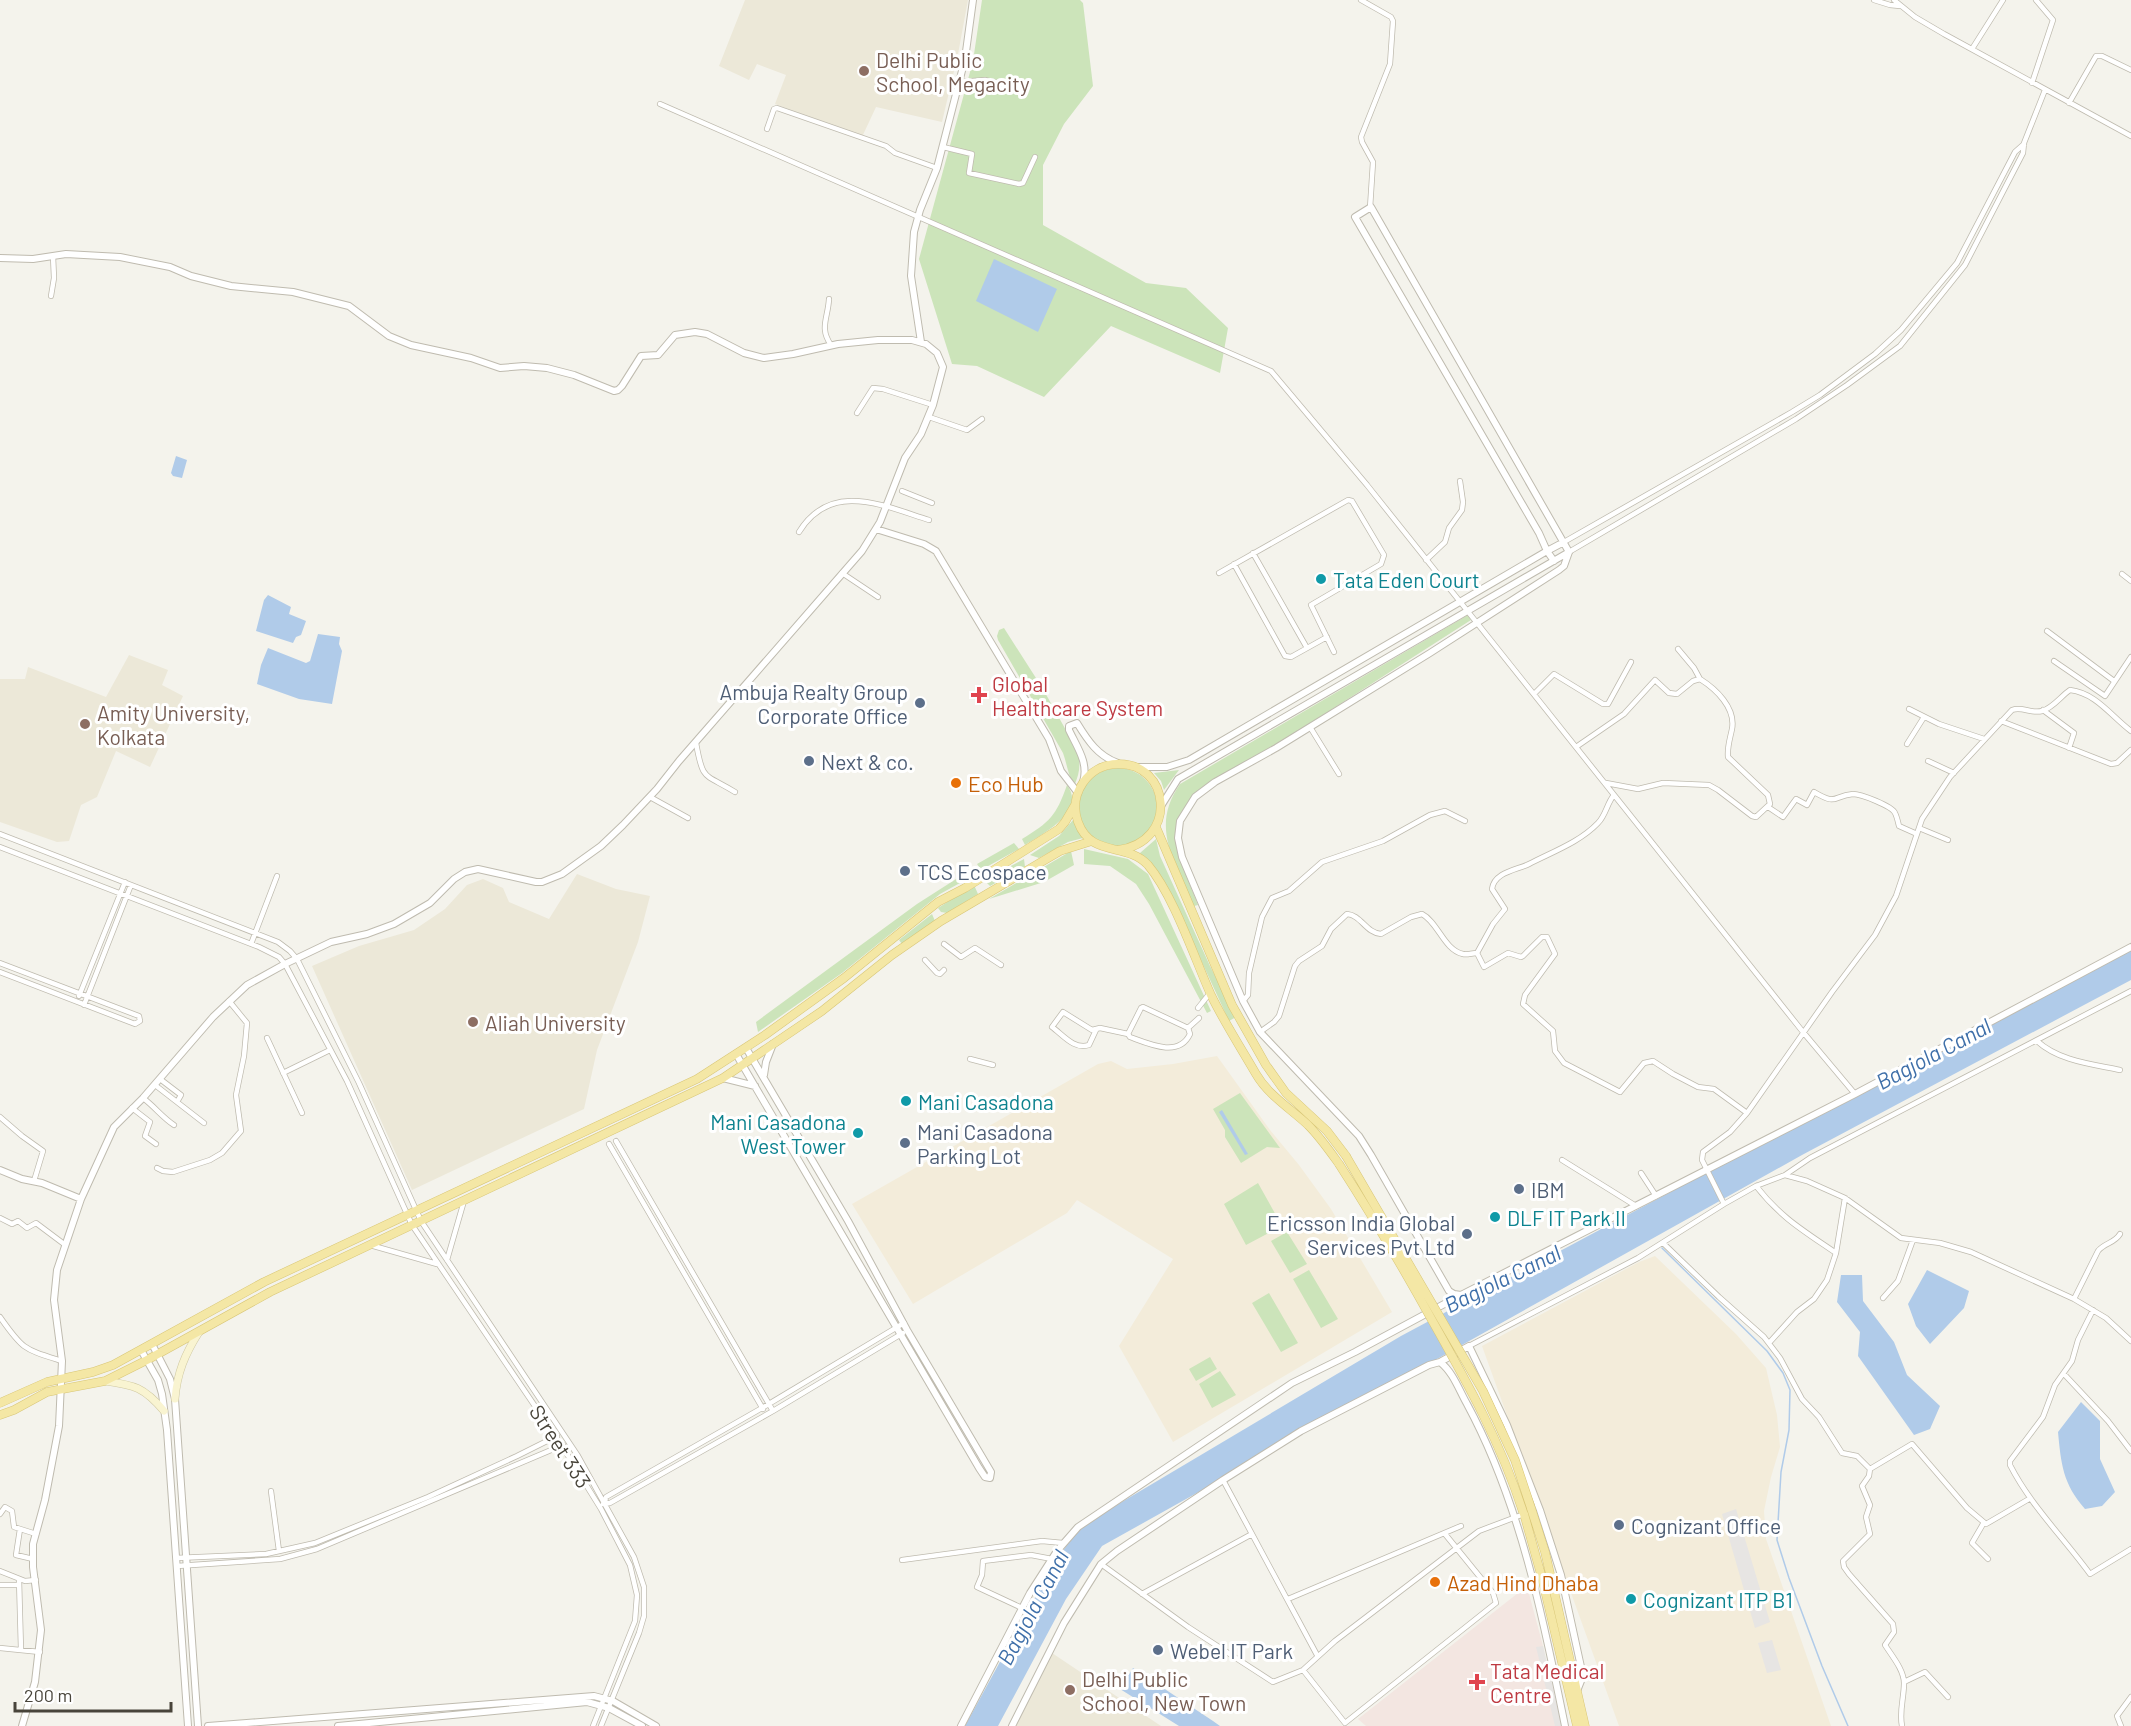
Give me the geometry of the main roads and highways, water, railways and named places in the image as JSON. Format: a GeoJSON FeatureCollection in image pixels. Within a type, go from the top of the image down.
{"type":"FeatureCollection","features":[{"type":"Feature","properties":{"kind":"main road"},"geometry":{"type":"LineString","coordinates":[[1118,850],[1130,849],[1149,837],[1156,827],[1161,806],[1156,786],[1142,771],[1133,766],[1120,764],[1099,768],[1082,783],[1075,805],[1079,825],[1092,841],[1109,849],[1136,855],[1147,864],[1158,879],[1183,928],[1210,993],[1258,1077],[1320,1138],[1339,1164],[1397,1259],[1479,1404],[1545,1552],[1585,1726]]}},
{"type":"Feature","properties":{"kind":"main road"},"geometry":{"type":"LineString","coordinates":[[0,1403],[25,1394],[41,1384],[102,1370],[264,1282],[697,1079],[746,1048],[844,978],[938,902],[1059,829],[1075,805]]}},
{"type":"Feature","properties":{"kind":"main road"},"geometry":{"type":"LineString","coordinates":[[1156,827],[1232,1005],[1266,1065],[1286,1092],[1327,1131],[1346,1156],[1483,1391],[1512,1452],[1575,1723]]}},
{"type":"Feature","properties":{"kind":"main road"},"geometry":{"type":"LineString","coordinates":[[0,1415],[47,1392],[105,1381],[270,1292],[723,1078],[822,1011],[892,955],[941,921],[1060,851],[1092,841]]}},
{"type":"Feature","properties":{"kind":"main road"},"geometry":{"type":"LineString","coordinates":[[175,1399],[182,1362],[201,1330]]}},
{"type":"Feature","properties":{"kind":"main road"},"geometry":{"type":"LineString","coordinates":[[105,1381],[140,1388],[153,1397],[164,1411]]}},
{"type":"Feature","properties":{"kind":"water"},"geometry":{"type":"Polygon","coordinates":[[[994,259],[1057,289],[1038,332],[976,301],[994,259]]]}},
{"type":"Feature","properties":{"kind":"water"},"geometry":{"type":"Polygon","coordinates":[[[176,456],[187,460],[182,478],[173,476],[171,473],[176,456]]]}},
{"type":"Feature","properties":{"kind":"water"},"geometry":{"type":"Polygon","coordinates":[[[268,595],[291,607],[289,614],[306,621],[301,635],[296,637],[293,643],[256,631],[264,600],[268,595]]]}},
{"type":"Feature","properties":{"kind":"water"},"geometry":{"type":"Polygon","coordinates":[[[318,634],[340,637],[339,644],[342,651],[332,704],[299,699],[257,684],[268,648],[306,663],[310,661],[318,634]]]}},
{"type":"Feature","properties":{"kind":"water","name":"Bagjola Canal"},"geometry":{"type":"Polygon","coordinates":[[[2131,946],[2131,980],[1802,1155],[1102,1546],[1066,1599],[998,1726],[965,1726],[1049,1572],[1078,1528],[1401,1336],[2131,946]]]}},
{"type":"Feature","properties":{"kind":"water"},"geometry":{"type":"Polygon","coordinates":[[[1222,1110],[1248,1154],[1245,1155],[1219,1112],[1222,1110]]]}},
{"type":"Feature","properties":{"kind":"water"},"geometry":{"type":"Polygon","coordinates":[[[1927,1270],[1969,1291],[1964,1308],[1930,1344],[1916,1326],[1908,1304],[1927,1270]]]}},
{"type":"Feature","properties":{"kind":"water"},"geometry":{"type":"Polygon","coordinates":[[[1841,1275],[1862,1275],[1863,1301],[1894,1342],[1907,1375],[1940,1406],[1930,1429],[1914,1435],[1858,1356],[1860,1332],[1837,1302],[1841,1275]]]}},
{"type":"Feature","properties":{"kind":"water"},"geometry":{"type":"Polygon","coordinates":[[[2081,1402],[2100,1421],[2100,1459],[2115,1492],[2102,1506],[2085,1509],[2072,1491],[2064,1473],[2058,1432],[2081,1402]]]}},
{"type":"Feature","properties":{"kind":"water"},"geometry":{"type":"Polygon","coordinates":[[[1133,1668],[1220,1726],[1179,1726],[1120,1689],[1133,1668]]]}},
{"type":"Feature","properties":{"kind":"waterway"},"geometry":{"type":"LineString","coordinates":[[1662,1248],[1767,1351],[1783,1373],[1790,1390],[1789,1430],[1781,1472],[1777,1540],[1822,1666],[1848,1726]]}},
{"type":"Feature","properties":{"kind":"place","name":"Delhi Public School, Megacity"},"geometry":{"type":"Point","coordinates":[864,71]}},
{"type":"Feature","properties":{"kind":"place","name":"Tata Eden Court"},"geometry":{"type":"Point","coordinates":[1321,579]}},
{"type":"Feature","properties":{"kind":"place","name":"Global Healthcare System"},"geometry":{"type":"Point","coordinates":[979,695]}},
{"type":"Feature","properties":{"kind":"place","name":"Ambuja Realty Group Corporate Office"},"geometry":{"type":"Point","coordinates":[920,703]}},
{"type":"Feature","properties":{"kind":"place","name":"Amity University, Kolkata"},"geometry":{"type":"Point","coordinates":[85,724]}},
{"type":"Feature","properties":{"kind":"place","name":"Next & co."},"geometry":{"type":"Point","coordinates":[809,761]}},
{"type":"Feature","properties":{"kind":"place","name":"Eco Hub"},"geometry":{"type":"Point","coordinates":[956,783]}},
{"type":"Feature","properties":{"kind":"place","name":"TCS Ecospace"},"geometry":{"type":"Point","coordinates":[905,871]}},
{"type":"Feature","properties":{"kind":"place","name":"Aliah University"},"geometry":{"type":"Point","coordinates":[473,1022]}},
{"type":"Feature","properties":{"kind":"place","name":"Mani Casadona"},"geometry":{"type":"Point","coordinates":[906,1101]}},
{"type":"Feature","properties":{"kind":"place","name":"Mani Casadona West Tower"},"geometry":{"type":"Point","coordinates":[858,1133]}},
{"type":"Feature","properties":{"kind":"place","name":"Mani Casadona Parking Lot"},"geometry":{"type":"Point","coordinates":[905,1143]}},
{"type":"Feature","properties":{"kind":"place","name":"IBM"},"geometry":{"type":"Point","coordinates":[1519,1189]}},
{"type":"Feature","properties":{"kind":"place","name":"DLF IT Park II"},"geometry":{"type":"Point","coordinates":[1495,1217]}},
{"type":"Feature","properties":{"kind":"place","name":"Ericsson India Global Services Pvt Ltd"},"geometry":{"type":"Point","coordinates":[1467,1234]}},
{"type":"Feature","properties":{"kind":"place","name":"Cognizant Office"},"geometry":{"type":"Point","coordinates":[1619,1525]}},
{"type":"Feature","properties":{"kind":"place","name":"Azad Hind Dhaba"},"geometry":{"type":"Point","coordinates":[1435,1582]}},
{"type":"Feature","properties":{"kind":"place","name":"Cognizant ITP B1"},"geometry":{"type":"Point","coordinates":[1631,1599]}},
{"type":"Feature","properties":{"kind":"place","name":"Webel IT Park"},"geometry":{"type":"Point","coordinates":[1158,1650]}},
{"type":"Feature","properties":{"kind":"place","name":"Tata Medical Centre"},"geometry":{"type":"Point","coordinates":[1477,1682]}},
{"type":"Feature","properties":{"kind":"place","name":"Delhi Public School, New Town"},"geometry":{"type":"Point","coordinates":[1070,1690]}}]}
